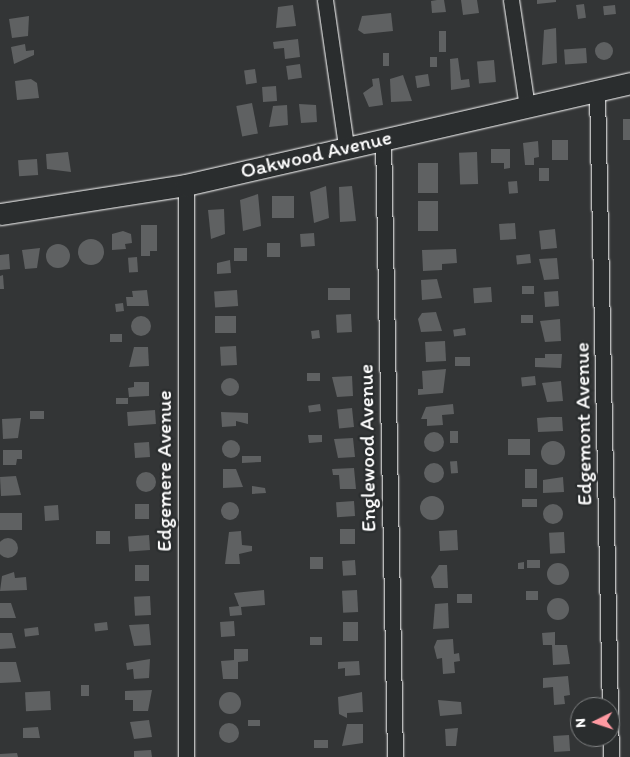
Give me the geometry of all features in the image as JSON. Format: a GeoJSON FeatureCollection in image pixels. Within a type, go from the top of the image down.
{"type":"FeatureCollection","features":[{"type":"Feature","properties":{"kind":"street"},"geometry":{"type":"LineString","coordinates":[[324,0],[346,146]]}},
{"type":"Feature","properties":{"kind":"street"},"geometry":{"type":"LineString","coordinates":[[511,0],[527,107]]}},
{"type":"Feature","properties":{"kind":"street","name":"Oakwood Avenue"},"geometry":{"type":"LineString","coordinates":[[0,214],[186,185],[346,146],[630,83]]}},
{"type":"Feature","properties":{"kind":"street","name":"Edgemont Avenue"},"geometry":{"type":"LineString","coordinates":[[597,91],[612,757]]}},
{"type":"Feature","properties":{"kind":"street","name":"Englewood Avenue"},"geometry":{"type":"LineString","coordinates":[[383,138],[395,757]]}},
{"type":"Feature","properties":{"kind":"street","name":"Edgemere Avenue"},"geometry":{"type":"LineString","coordinates":[[186,185],[186,757]]}},
{"type":"Feature","properties":{"kind":"street"},"geometry":{"type":"LineString","coordinates":[[0,209],[0,214]]}},
{"type":"Feature","properties":{"kind":"building"},"geometry":{"type":"Polygon","coordinates":[[[444,0],[446,12],[432,13],[431,1],[444,0]]]}},
{"type":"Feature","properties":{"kind":"building"},"geometry":{"type":"Polygon","coordinates":[[[461,0],[477,0],[479,13],[463,15],[461,0]]]}},
{"type":"Feature","properties":{"kind":"building"},"geometry":{"type":"Polygon","coordinates":[[[537,0],[556,0],[556,2],[537,4],[537,0]]]}},
{"type":"Feature","properties":{"kind":"building"},"geometry":{"type":"Polygon","coordinates":[[[584,4],[586,18],[578,19],[576,5],[584,4]]]}},
{"type":"Feature","properties":{"kind":"building"},"geometry":{"type":"Polygon","coordinates":[[[293,5],[296,26],[276,28],[278,7],[293,5]]]}},
{"type":"Feature","properties":{"kind":"building"},"geometry":{"type":"Polygon","coordinates":[[[615,5],[616,14],[604,15],[603,6],[615,5]]]}},
{"type":"Feature","properties":{"kind":"building"},"geometry":{"type":"Polygon","coordinates":[[[391,13],[393,31],[364,34],[358,30],[362,16],[391,13]]]}},
{"type":"Feature","properties":{"kind":"building"},"geometry":{"type":"Polygon","coordinates":[[[29,16],[28,36],[12,38],[9,19],[29,16]]]}},
{"type":"Feature","properties":{"kind":"building"},"geometry":{"type":"Polygon","coordinates":[[[556,28],[557,63],[542,65],[544,30],[556,28]]]}},
{"type":"Feature","properties":{"kind":"building"},"geometry":{"type":"Polygon","coordinates":[[[439,31],[446,31],[446,52],[439,52],[439,31]]]}},
{"type":"Feature","properties":{"kind":"building"},"geometry":{"type":"Polygon","coordinates":[[[298,39],[300,57],[285,59],[284,48],[274,49],[273,42],[298,39]]]}},
{"type":"Feature","properties":{"kind":"building"},"geometry":{"type":"Polygon","coordinates":[[[600,42],[608,42],[613,47],[611,58],[600,60],[595,55],[595,47],[600,42]]]}},
{"type":"Feature","properties":{"kind":"building"},"geometry":{"type":"Polygon","coordinates":[[[25,44],[26,51],[34,50],[34,55],[14,64],[11,47],[25,44]]]}},
{"type":"Feature","properties":{"kind":"building"},"geometry":{"type":"Polygon","coordinates":[[[586,48],[587,63],[565,64],[564,50],[586,48]]]}},
{"type":"Feature","properties":{"kind":"building"},"geometry":{"type":"Polygon","coordinates":[[[383,53],[389,53],[389,66],[383,66],[383,53]]]}},
{"type":"Feature","properties":{"kind":"building"},"geometry":{"type":"Polygon","coordinates":[[[430,57],[437,57],[437,67],[430,67],[430,57]]]}},
{"type":"Feature","properties":{"kind":"building"},"geometry":{"type":"Polygon","coordinates":[[[458,58],[461,80],[469,79],[470,87],[451,90],[450,59],[458,58]]]}},
{"type":"Feature","properties":{"kind":"building"},"geometry":{"type":"Polygon","coordinates":[[[494,60],[496,82],[479,83],[477,61],[494,60]]]}},
{"type":"Feature","properties":{"kind":"building"},"geometry":{"type":"Polygon","coordinates":[[[300,64],[302,78],[288,80],[286,66],[300,64]]]}},
{"type":"Feature","properties":{"kind":"building"},"geometry":{"type":"Polygon","coordinates":[[[255,69],[257,83],[246,84],[244,71],[255,69]]]}},
{"type":"Feature","properties":{"kind":"building"},"geometry":{"type":"Polygon","coordinates":[[[428,74],[430,86],[417,88],[415,76],[428,74]]]}},
{"type":"Feature","properties":{"kind":"building"},"geometry":{"type":"Polygon","coordinates":[[[403,75],[412,101],[391,102],[390,79],[403,75]]]}},
{"type":"Feature","properties":{"kind":"building"},"geometry":{"type":"Polygon","coordinates":[[[379,78],[383,105],[369,107],[363,93],[373,86],[372,79],[379,78]]]}},
{"type":"Feature","properties":{"kind":"building"},"geometry":{"type":"Polygon","coordinates":[[[31,79],[37,83],[39,98],[17,100],[15,81],[31,79]]]}},
{"type":"Feature","properties":{"kind":"building"},"geometry":{"type":"Polygon","coordinates":[[[276,86],[277,101],[263,102],[262,87],[276,86]]]}},
{"type":"Feature","properties":{"kind":"building"},"geometry":{"type":"Polygon","coordinates":[[[252,103],[258,133],[242,136],[236,106],[252,103]]]}},
{"type":"Feature","properties":{"kind":"building"},"geometry":{"type":"Polygon","coordinates":[[[299,104],[316,105],[317,122],[301,123],[299,104]]]}},
{"type":"Feature","properties":{"kind":"building"},"geometry":{"type":"Polygon","coordinates":[[[287,105],[288,125],[269,127],[273,106],[287,105]]]}},
{"type":"Feature","properties":{"kind":"building"},"geometry":{"type":"Polygon","coordinates":[[[623,119],[630,119],[630,140],[623,140],[623,119]]]}},
{"type":"Feature","properties":{"kind":"building"},"geometry":{"type":"Polygon","coordinates":[[[552,140],[568,140],[568,160],[552,160],[552,140]]]}},
{"type":"Feature","properties":{"kind":"building"},"geometry":{"type":"Polygon","coordinates":[[[538,141],[539,157],[534,158],[534,165],[525,165],[523,143],[538,141]]]}},
{"type":"Feature","properties":{"kind":"building"},"geometry":{"type":"Polygon","coordinates":[[[491,149],[510,149],[510,168],[504,169],[504,163],[491,163],[491,149]]]}},
{"type":"Feature","properties":{"kind":"building"},"geometry":{"type":"Polygon","coordinates":[[[68,152],[71,172],[47,169],[46,154],[68,152]]]}},
{"type":"Feature","properties":{"kind":"building"},"geometry":{"type":"Polygon","coordinates":[[[477,152],[478,184],[460,185],[459,153],[477,152]]]}},
{"type":"Feature","properties":{"kind":"building"},"geometry":{"type":"Polygon","coordinates":[[[37,159],[38,175],[19,176],[18,160],[37,159]]]}},
{"type":"Feature","properties":{"kind":"building"},"geometry":{"type":"Polygon","coordinates":[[[418,163],[438,163],[438,193],[418,193],[418,163]]]}},
{"type":"Feature","properties":{"kind":"building"},"geometry":{"type":"Polygon","coordinates":[[[539,168],[549,168],[549,181],[539,181],[539,168]]]}},
{"type":"Feature","properties":{"kind":"building"},"geometry":{"type":"Polygon","coordinates":[[[517,181],[518,193],[509,194],[508,182],[517,181]]]}},
{"type":"Feature","properties":{"kind":"building"},"geometry":{"type":"Polygon","coordinates":[[[326,186],[329,218],[314,223],[310,192],[326,186]]]}},
{"type":"Feature","properties":{"kind":"building"},"geometry":{"type":"Polygon","coordinates":[[[352,186],[356,221],[340,222],[339,187],[352,186]]]}},
{"type":"Feature","properties":{"kind":"building"},"geometry":{"type":"Polygon","coordinates":[[[258,194],[261,226],[243,231],[240,200],[258,194]]]}},
{"type":"Feature","properties":{"kind":"building"},"geometry":{"type":"Polygon","coordinates":[[[272,196],[294,196],[294,218],[272,218],[272,196]]]}},
{"type":"Feature","properties":{"kind":"building"},"geometry":{"type":"Polygon","coordinates":[[[418,201],[438,201],[438,231],[418,231],[418,201]]]}},
{"type":"Feature","properties":{"kind":"building"},"geometry":{"type":"Polygon","coordinates":[[[224,209],[225,234],[211,239],[208,210],[224,209]]]}},
{"type":"Feature","properties":{"kind":"building"},"geometry":{"type":"Polygon","coordinates":[[[515,223],[516,239],[500,240],[499,224],[515,223]]]}},
{"type":"Feature","properties":{"kind":"building"},"geometry":{"type":"Polygon","coordinates":[[[141,225],[157,225],[157,251],[150,251],[150,256],[141,256],[141,225]]]}},
{"type":"Feature","properties":{"kind":"building"},"geometry":{"type":"Polygon","coordinates":[[[555,229],[557,248],[541,250],[539,231],[555,229]]]}},
{"type":"Feature","properties":{"kind":"building"},"geometry":{"type":"Polygon","coordinates":[[[123,231],[131,234],[132,243],[125,244],[126,249],[112,250],[112,234],[123,231]]]}},
{"type":"Feature","properties":{"kind":"building"},"geometry":{"type":"Polygon","coordinates":[[[314,233],[315,246],[301,247],[300,234],[314,233]]]}},
{"type":"Feature","properties":{"kind":"building"},"geometry":{"type":"Polygon","coordinates":[[[91,239],[100,243],[104,252],[100,261],[91,265],[82,261],[78,252],[82,243],[91,239]]]}},
{"type":"Feature","properties":{"kind":"building"},"geometry":{"type":"Polygon","coordinates":[[[267,243],[280,243],[280,257],[267,257],[267,243]]]}},
{"type":"Feature","properties":{"kind":"building"},"geometry":{"type":"Polygon","coordinates":[[[58,244],[66,248],[70,256],[66,264],[58,268],[50,264],[46,256],[50,248],[58,244]]]}},
{"type":"Feature","properties":{"kind":"building"},"geometry":{"type":"Polygon","coordinates":[[[40,248],[37,268],[25,269],[22,250],[40,248]]]}},
{"type":"Feature","properties":{"kind":"building"},"geometry":{"type":"Polygon","coordinates":[[[234,248],[247,248],[247,261],[234,261],[234,248]]]}},
{"type":"Feature","properties":{"kind":"building"},"geometry":{"type":"Polygon","coordinates":[[[456,249],[457,263],[442,264],[442,270],[423,271],[422,250],[456,249]]]}},
{"type":"Feature","properties":{"kind":"building"},"geometry":{"type":"Polygon","coordinates":[[[9,254],[10,269],[0,270],[0,255],[9,254]]]}},
{"type":"Feature","properties":{"kind":"building"},"geometry":{"type":"Polygon","coordinates":[[[530,254],[531,263],[517,264],[516,255],[530,254]]]}},
{"type":"Feature","properties":{"kind":"building"},"geometry":{"type":"Polygon","coordinates":[[[137,257],[138,272],[129,273],[128,258],[137,257]]]}},
{"type":"Feature","properties":{"kind":"building"},"geometry":{"type":"Polygon","coordinates":[[[557,258],[559,279],[544,280],[539,259],[557,258]]]}},
{"type":"Feature","properties":{"kind":"building"},"geometry":{"type":"Polygon","coordinates":[[[230,260],[231,273],[217,274],[217,263],[230,260]]]}},
{"type":"Feature","properties":{"kind":"building"},"geometry":{"type":"Polygon","coordinates":[[[3,275],[4,289],[0,289],[0,276],[3,275]]]}},
{"type":"Feature","properties":{"kind":"building"},"geometry":{"type":"Polygon","coordinates":[[[437,279],[442,298],[422,300],[421,280],[437,279]]]}},
{"type":"Feature","properties":{"kind":"building"},"geometry":{"type":"Polygon","coordinates":[[[522,286],[534,286],[534,294],[522,294],[522,286]]]}},
{"type":"Feature","properties":{"kind":"building"},"geometry":{"type":"Polygon","coordinates":[[[491,287],[492,302],[474,303],[473,288],[491,287]]]}},
{"type":"Feature","properties":{"kind":"building"},"geometry":{"type":"Polygon","coordinates":[[[328,288],[350,288],[350,300],[328,300],[328,288]]]}},
{"type":"Feature","properties":{"kind":"building"},"geometry":{"type":"Polygon","coordinates":[[[147,290],[149,306],[127,306],[126,297],[133,297],[132,291],[147,290]]]}},
{"type":"Feature","properties":{"kind":"building"},"geometry":{"type":"Polygon","coordinates":[[[237,290],[238,306],[215,308],[214,292],[237,290]]]}},
{"type":"Feature","properties":{"kind":"building"},"geometry":{"type":"Polygon","coordinates":[[[558,291],[559,306],[545,307],[544,292],[558,291]]]}},
{"type":"Feature","properties":{"kind":"building"},"geometry":{"type":"Polygon","coordinates":[[[123,303],[124,311],[116,312],[115,304],[123,303]]]}},
{"type":"Feature","properties":{"kind":"building"},"geometry":{"type":"Polygon","coordinates":[[[436,312],[442,331],[421,332],[418,319],[422,313],[436,312]]]}},
{"type":"Feature","properties":{"kind":"building"},"geometry":{"type":"Polygon","coordinates":[[[351,314],[352,332],[337,333],[336,315],[351,314]]]}},
{"type":"Feature","properties":{"kind":"building"},"geometry":{"type":"Polygon","coordinates":[[[521,315],[533,315],[533,323],[521,323],[521,315]]]}},
{"type":"Feature","properties":{"kind":"building"},"geometry":{"type":"Polygon","coordinates":[[[141,316],[148,319],[151,326],[148,333],[141,336],[134,333],[131,326],[134,319],[141,316]]]}},
{"type":"Feature","properties":{"kind":"building"},"geometry":{"type":"Polygon","coordinates":[[[215,316],[236,316],[236,333],[215,333],[215,316]]]}},
{"type":"Feature","properties":{"kind":"building"},"geometry":{"type":"Polygon","coordinates":[[[560,319],[561,341],[545,342],[540,321],[560,319]]]}},
{"type":"Feature","properties":{"kind":"building"},"geometry":{"type":"Polygon","coordinates":[[[465,328],[466,335],[454,337],[453,330],[465,328]]]}},
{"type":"Feature","properties":{"kind":"building"},"geometry":{"type":"Polygon","coordinates":[[[319,330],[320,338],[312,339],[311,331],[319,330]]]}},
{"type":"Feature","properties":{"kind":"building"},"geometry":{"type":"Polygon","coordinates":[[[110,334],[122,334],[122,342],[110,342],[110,334]]]}},
{"type":"Feature","properties":{"kind":"building"},"geometry":{"type":"Polygon","coordinates":[[[445,341],[446,361],[426,362],[425,342],[445,341]]]}},
{"type":"Feature","properties":{"kind":"building"},"geometry":{"type":"Polygon","coordinates":[[[236,346],[237,365],[221,366],[220,347],[236,346]]]}},
{"type":"Feature","properties":{"kind":"building"},"geometry":{"type":"Polygon","coordinates":[[[134,347],[148,347],[149,366],[129,367],[134,347]]]}},
{"type":"Feature","properties":{"kind":"building"},"geometry":{"type":"Polygon","coordinates":[[[545,354],[562,354],[561,368],[535,367],[535,358],[545,358],[545,354]]]}},
{"type":"Feature","properties":{"kind":"building"},"geometry":{"type":"Polygon","coordinates":[[[455,357],[470,357],[470,366],[455,366],[455,357]]]}},
{"type":"Feature","properties":{"kind":"building"},"geometry":{"type":"Polygon","coordinates":[[[446,369],[443,393],[418,395],[418,389],[423,389],[422,371],[446,369]]]}},
{"type":"Feature","properties":{"kind":"building"},"geometry":{"type":"Polygon","coordinates":[[[307,373],[320,373],[320,381],[307,381],[307,373]]]}},
{"type":"Feature","properties":{"kind":"building"},"geometry":{"type":"Polygon","coordinates":[[[352,376],[353,396],[337,397],[332,377],[352,376]]]}},
{"type":"Feature","properties":{"kind":"building"},"geometry":{"type":"Polygon","coordinates":[[[535,376],[536,385],[522,386],[521,377],[535,376]]]}},
{"type":"Feature","properties":{"kind":"building"},"geometry":{"type":"Polygon","coordinates":[[[230,378],[236,381],[239,387],[236,393],[230,396],[224,393],[221,387],[224,381],[230,378]]]}},
{"type":"Feature","properties":{"kind":"building"},"geometry":{"type":"Polygon","coordinates":[[[561,381],[563,401],[547,402],[542,383],[561,381]]]}},
{"type":"Feature","properties":{"kind":"building"},"geometry":{"type":"Polygon","coordinates":[[[134,382],[149,382],[149,396],[129,397],[128,388],[134,387],[134,382]]]}},
{"type":"Feature","properties":{"kind":"building"},"geometry":{"type":"Polygon","coordinates":[[[116,398],[128,398],[128,404],[116,404],[116,398]]]}},
{"type":"Feature","properties":{"kind":"building"},"geometry":{"type":"Polygon","coordinates":[[[320,404],[321,411],[309,413],[308,406],[320,404]]]}},
{"type":"Feature","properties":{"kind":"building"},"geometry":{"type":"Polygon","coordinates":[[[453,404],[454,414],[442,415],[443,425],[427,426],[427,419],[421,419],[426,407],[453,404]]]}},
{"type":"Feature","properties":{"kind":"building"},"geometry":{"type":"Polygon","coordinates":[[[352,408],[354,427],[339,428],[337,410],[352,408]]]}},
{"type":"Feature","properties":{"kind":"building"},"geometry":{"type":"Polygon","coordinates":[[[155,410],[156,424],[128,426],[127,412],[155,410]]]}},
{"type":"Feature","properties":{"kind":"building"},"geometry":{"type":"Polygon","coordinates":[[[30,411],[44,411],[44,419],[30,419],[30,411]]]}},
{"type":"Feature","properties":{"kind":"building"},"geometry":{"type":"Polygon","coordinates":[[[221,412],[248,413],[248,424],[236,421],[236,426],[222,427],[221,412]]]}},
{"type":"Feature","properties":{"kind":"building"},"geometry":{"type":"Polygon","coordinates":[[[562,417],[563,431],[538,432],[537,418],[562,417]]]}},
{"type":"Feature","properties":{"kind":"building"},"geometry":{"type":"Polygon","coordinates":[[[21,418],[18,438],[3,439],[2,419],[21,418]]]}},
{"type":"Feature","properties":{"kind":"building"},"geometry":{"type":"Polygon","coordinates":[[[450,431],[458,431],[458,443],[450,443],[450,431]]]}},
{"type":"Feature","properties":{"kind":"building"},"geometry":{"type":"Polygon","coordinates":[[[434,432],[441,435],[444,442],[441,449],[434,452],[427,449],[424,442],[427,435],[434,432]]]}},
{"type":"Feature","properties":{"kind":"building"},"geometry":{"type":"Polygon","coordinates":[[[308,435],[322,435],[322,442],[309,443],[308,435]]]}},
{"type":"Feature","properties":{"kind":"building"},"geometry":{"type":"Polygon","coordinates":[[[353,438],[355,457],[338,458],[334,439],[353,438]]]}},
{"type":"Feature","properties":{"kind":"building"},"geometry":{"type":"Polygon","coordinates":[[[508,439],[530,439],[530,455],[508,455],[508,439]]]}},
{"type":"Feature","properties":{"kind":"building"},"geometry":{"type":"Polygon","coordinates":[[[231,440],[237,443],[240,449],[237,455],[231,458],[225,455],[222,449],[225,443],[231,440]]]}},
{"type":"Feature","properties":{"kind":"building"},"geometry":{"type":"Polygon","coordinates":[[[553,441],[561,445],[565,453],[561,461],[553,465],[545,461],[541,453],[545,445],[553,441]]]}},
{"type":"Feature","properties":{"kind":"building"},"geometry":{"type":"Polygon","coordinates":[[[149,442],[150,457],[135,458],[134,443],[149,442]]]}},
{"type":"Feature","properties":{"kind":"building"},"geometry":{"type":"Polygon","coordinates":[[[3,450],[22,450],[22,459],[17,459],[16,465],[3,465],[3,450]]]}},
{"type":"Feature","properties":{"kind":"building"},"geometry":{"type":"Polygon","coordinates":[[[242,456],[261,456],[261,462],[242,463],[242,456]]]}},
{"type":"Feature","properties":{"kind":"building"},"geometry":{"type":"Polygon","coordinates":[[[457,461],[458,473],[451,474],[450,462],[457,461]]]}},
{"type":"Feature","properties":{"kind":"building"},"geometry":{"type":"Polygon","coordinates":[[[434,463],[441,466],[444,473],[441,480],[434,483],[427,480],[424,473],[427,466],[434,463]]]}},
{"type":"Feature","properties":{"kind":"building"},"geometry":{"type":"Polygon","coordinates":[[[354,468],[356,489],[340,489],[339,475],[333,475],[332,469],[354,468]]]}},
{"type":"Feature","properties":{"kind":"building"},"geometry":{"type":"Polygon","coordinates":[[[223,469],[236,469],[243,487],[223,488],[223,469]]]}},
{"type":"Feature","properties":{"kind":"building"},"geometry":{"type":"Polygon","coordinates":[[[525,469],[537,469],[537,488],[525,488],[525,469]]]}},
{"type":"Feature","properties":{"kind":"building"},"geometry":{"type":"Polygon","coordinates":[[[146,472],[153,475],[156,482],[153,489],[146,492],[139,489],[136,482],[139,475],[146,472]]]}},
{"type":"Feature","properties":{"kind":"building"},"geometry":{"type":"Polygon","coordinates":[[[16,476],[21,495],[1,496],[0,477],[16,476]]]}},
{"type":"Feature","properties":{"kind":"building"},"geometry":{"type":"Polygon","coordinates":[[[563,477],[564,492],[543,493],[543,480],[563,477]]]}},
{"type":"Feature","properties":{"kind":"building"},"geometry":{"type":"Polygon","coordinates":[[[252,486],[265,488],[266,493],[252,494],[252,486]]]}},
{"type":"Feature","properties":{"kind":"building"},"geometry":{"type":"Polygon","coordinates":[[[432,496],[437,497],[443,503],[443,513],[437,519],[432,520],[427,519],[421,513],[420,508],[421,503],[427,497],[432,496]]]}},
{"type":"Feature","properties":{"kind":"building"},"geometry":{"type":"Polygon","coordinates":[[[522,499],[537,499],[537,507],[522,507],[522,499]]]}},
{"type":"Feature","properties":{"kind":"building"},"geometry":{"type":"Polygon","coordinates":[[[354,501],[355,516],[337,517],[336,502],[354,501]]]}},
{"type":"Feature","properties":{"kind":"building"},"geometry":{"type":"Polygon","coordinates":[[[230,502],[236,505],[239,511],[236,517],[230,520],[224,517],[221,511],[224,505],[230,502]]]}},
{"type":"Feature","properties":{"kind":"building"},"geometry":{"type":"Polygon","coordinates":[[[135,504],[149,504],[149,519],[135,519],[135,504]]]}},
{"type":"Feature","properties":{"kind":"building"},"geometry":{"type":"Polygon","coordinates":[[[553,504],[560,507],[563,514],[560,521],[553,524],[546,521],[543,514],[546,507],[553,504]]]}},
{"type":"Feature","properties":{"kind":"building"},"geometry":{"type":"Polygon","coordinates":[[[58,505],[59,520],[45,521],[44,506],[58,505]]]}},
{"type":"Feature","properties":{"kind":"building"},"geometry":{"type":"Polygon","coordinates":[[[0,513],[22,513],[22,530],[0,530],[0,513]]]}},
{"type":"Feature","properties":{"kind":"building"},"geometry":{"type":"Polygon","coordinates":[[[340,529],[355,529],[355,544],[340,544],[340,529]]]}},
{"type":"Feature","properties":{"kind":"building"},"geometry":{"type":"Polygon","coordinates":[[[457,530],[458,550],[440,551],[439,531],[457,530]]]}},
{"type":"Feature","properties":{"kind":"building"},"geometry":{"type":"Polygon","coordinates":[[[96,531],[110,531],[110,544],[96,544],[96,531]]]}},
{"type":"Feature","properties":{"kind":"building"},"geometry":{"type":"Polygon","coordinates":[[[241,531],[242,545],[252,546],[252,551],[239,554],[240,564],[225,564],[229,532],[241,531]]]}},
{"type":"Feature","properties":{"kind":"building"},"geometry":{"type":"Polygon","coordinates":[[[564,532],[565,553],[550,554],[549,533],[564,532]]]}},
{"type":"Feature","properties":{"kind":"building"},"geometry":{"type":"Polygon","coordinates":[[[149,535],[150,550],[129,551],[128,536],[149,535]]]}},
{"type":"Feature","properties":{"kind":"building"},"geometry":{"type":"Polygon","coordinates":[[[8,538],[15,541],[18,548],[15,555],[8,558],[1,555],[-2,548],[1,541],[8,538]]]}},
{"type":"Feature","properties":{"kind":"building"},"geometry":{"type":"Polygon","coordinates":[[[310,557],[323,557],[323,569],[310,569],[310,557]]]}},
{"type":"Feature","properties":{"kind":"building"},"geometry":{"type":"Polygon","coordinates":[[[355,560],[356,575],[343,576],[342,561],[355,560]]]}},
{"type":"Feature","properties":{"kind":"building"},"geometry":{"type":"Polygon","coordinates":[[[527,560],[540,560],[540,568],[527,568],[527,560]]]}},
{"type":"Feature","properties":{"kind":"building"},"geometry":{"type":"Polygon","coordinates":[[[524,562],[524,569],[518,569],[518,563],[524,562]]]}},
{"type":"Feature","properties":{"kind":"building"},"geometry":{"type":"Polygon","coordinates":[[[558,563],[568,570],[569,574],[562,584],[558,585],[548,578],[547,574],[554,564],[558,563]]]}},
{"type":"Feature","properties":{"kind":"building"},"geometry":{"type":"Polygon","coordinates":[[[135,565],[149,565],[149,581],[135,581],[135,565]]]}},
{"type":"Feature","properties":{"kind":"building"},"geometry":{"type":"Polygon","coordinates":[[[439,565],[447,565],[448,588],[434,588],[431,577],[439,565]]]}},
{"type":"Feature","properties":{"kind":"building"},"geometry":{"type":"Polygon","coordinates":[[[14,572],[15,578],[26,577],[27,590],[0,591],[2,576],[14,572]]]}},
{"type":"Feature","properties":{"kind":"building"},"geometry":{"type":"Polygon","coordinates":[[[264,590],[265,605],[241,607],[242,615],[230,616],[229,607],[239,606],[234,593],[264,590]]]}},
{"type":"Feature","properties":{"kind":"building"},"geometry":{"type":"Polygon","coordinates":[[[357,590],[358,612],[343,613],[342,591],[357,590]]]}},
{"type":"Feature","properties":{"kind":"building"},"geometry":{"type":"Polygon","coordinates":[[[526,591],[538,591],[538,600],[526,600],[526,591]]]}},
{"type":"Feature","properties":{"kind":"building"},"geometry":{"type":"Polygon","coordinates":[[[457,594],[472,594],[472,603],[457,603],[457,594]]]}},
{"type":"Feature","properties":{"kind":"building"},"geometry":{"type":"Polygon","coordinates":[[[150,596],[151,615],[135,616],[134,597],[150,596]]]}},
{"type":"Feature","properties":{"kind":"building"},"geometry":{"type":"Polygon","coordinates":[[[558,598],[566,601],[569,609],[566,617],[558,620],[550,617],[547,609],[550,601],[558,598]]]}},
{"type":"Feature","properties":{"kind":"building"},"geometry":{"type":"Polygon","coordinates":[[[0,603],[11,603],[16,618],[0,618],[0,603]]]}},
{"type":"Feature","properties":{"kind":"building"},"geometry":{"type":"Polygon","coordinates":[[[448,603],[449,628],[433,629],[435,604],[448,603]]]}},
{"type":"Feature","properties":{"kind":"building"},"geometry":{"type":"Polygon","coordinates":[[[234,621],[235,636],[221,637],[220,622],[234,621]]]}},
{"type":"Feature","properties":{"kind":"building"},"geometry":{"type":"Polygon","coordinates":[[[107,622],[108,630],[95,632],[94,624],[107,622]]]}},
{"type":"Feature","properties":{"kind":"building"},"geometry":{"type":"Polygon","coordinates":[[[343,622],[358,622],[358,641],[343,641],[343,622]]]}},
{"type":"Feature","properties":{"kind":"building"},"geometry":{"type":"Polygon","coordinates":[[[149,624],[151,645],[134,646],[129,625],[149,624]]]}},
{"type":"Feature","properties":{"kind":"building"},"geometry":{"type":"Polygon","coordinates":[[[38,627],[39,635],[25,637],[24,629],[38,627]]]}},
{"type":"Feature","properties":{"kind":"building"},"geometry":{"type":"Polygon","coordinates":[[[555,632],[555,645],[567,645],[570,664],[553,665],[552,645],[543,645],[542,633],[555,632]]]}},
{"type":"Feature","properties":{"kind":"building"},"geometry":{"type":"Polygon","coordinates":[[[0,633],[12,633],[16,648],[0,649],[0,633]]]}},
{"type":"Feature","properties":{"kind":"building"},"geometry":{"type":"Polygon","coordinates":[[[310,637],[322,637],[322,645],[310,645],[310,637]]]}},
{"type":"Feature","properties":{"kind":"building"},"geometry":{"type":"Polygon","coordinates":[[[453,639],[454,654],[459,653],[460,661],[454,662],[455,673],[443,674],[442,658],[437,659],[434,647],[437,640],[453,639]]]}},
{"type":"Feature","properties":{"kind":"building"},"geometry":{"type":"Polygon","coordinates":[[[234,649],[248,649],[248,661],[238,662],[238,679],[223,679],[221,661],[234,660],[234,649]]]}},
{"type":"Feature","properties":{"kind":"building"},"geometry":{"type":"Polygon","coordinates":[[[150,659],[149,678],[134,679],[133,669],[127,670],[126,663],[150,659]]]}},
{"type":"Feature","properties":{"kind":"building"},"geometry":{"type":"Polygon","coordinates":[[[359,661],[360,675],[345,676],[345,668],[338,669],[338,662],[359,661]]]}},
{"type":"Feature","properties":{"kind":"building"},"geometry":{"type":"Polygon","coordinates":[[[0,662],[16,662],[21,682],[0,683],[0,662]]]}},
{"type":"Feature","properties":{"kind":"building"},"geometry":{"type":"Polygon","coordinates":[[[568,676],[570,695],[564,696],[565,704],[554,705],[553,687],[543,688],[543,678],[568,676]]]}},
{"type":"Feature","properties":{"kind":"building"},"geometry":{"type":"Polygon","coordinates":[[[81,685],[89,685],[89,696],[81,696],[81,685]]]}},
{"type":"Feature","properties":{"kind":"building"},"geometry":{"type":"Polygon","coordinates":[[[152,690],[148,711],[133,711],[133,700],[125,700],[125,691],[152,690]]]}},
{"type":"Feature","properties":{"kind":"building"},"geometry":{"type":"Polygon","coordinates":[[[50,691],[51,710],[26,711],[25,692],[50,691]]]}},
{"type":"Feature","properties":{"kind":"building"},"geometry":{"type":"Polygon","coordinates":[[[230,692],[238,695],[241,703],[238,711],[230,714],[222,711],[219,703],[222,695],[230,692]]]}},
{"type":"Feature","properties":{"kind":"building"},"geometry":{"type":"Polygon","coordinates":[[[362,692],[363,712],[347,713],[347,718],[339,714],[338,697],[362,692]]]}},
{"type":"Feature","properties":{"kind":"building"},"geometry":{"type":"Polygon","coordinates":[[[438,700],[461,702],[462,714],[440,716],[438,700]]]}},
{"type":"Feature","properties":{"kind":"building"},"geometry":{"type":"Polygon","coordinates":[[[149,720],[152,737],[134,739],[130,722],[149,720]]]}},
{"type":"Feature","properties":{"kind":"building"},"geometry":{"type":"Polygon","coordinates":[[[248,720],[260,720],[260,726],[248,726],[248,720]]]}},
{"type":"Feature","properties":{"kind":"building"},"geometry":{"type":"Polygon","coordinates":[[[229,723],[236,726],[239,733],[236,740],[229,743],[222,740],[219,733],[222,726],[229,723]]]}},
{"type":"Feature","properties":{"kind":"building"},"geometry":{"type":"Polygon","coordinates":[[[347,724],[363,724],[363,743],[342,746],[347,724]]]}},
{"type":"Feature","properties":{"kind":"building"},"geometry":{"type":"Polygon","coordinates":[[[38,727],[40,738],[23,738],[23,728],[38,727]]]}},
{"type":"Feature","properties":{"kind":"building"},"geometry":{"type":"Polygon","coordinates":[[[458,728],[456,746],[446,746],[445,729],[458,728]]]}},
{"type":"Feature","properties":{"kind":"building"},"geometry":{"type":"Polygon","coordinates":[[[569,735],[570,751],[554,752],[553,736],[569,735]]]}},
{"type":"Feature","properties":{"kind":"building"},"geometry":{"type":"Polygon","coordinates":[[[314,740],[328,740],[328,748],[314,748],[314,740]]]}},
{"type":"Feature","properties":{"kind":"building"},"geometry":{"type":"Polygon","coordinates":[[[151,750],[152,757],[134,757],[134,751],[151,750]]]}},
{"type":"Feature","properties":{"kind":"building"},"geometry":{"type":"Polygon","coordinates":[[[17,753],[18,757],[0,757],[0,754],[17,753]]]}}]}
